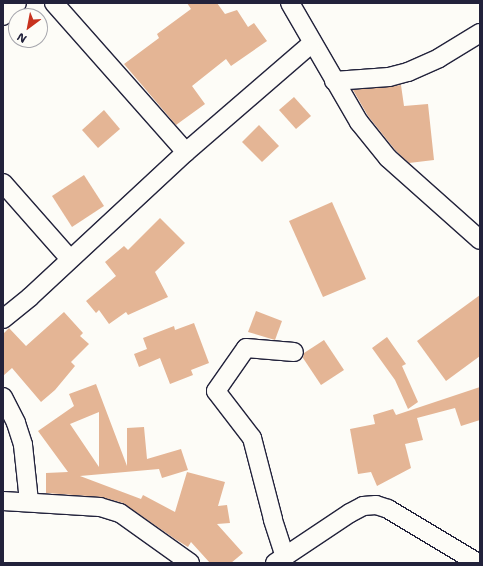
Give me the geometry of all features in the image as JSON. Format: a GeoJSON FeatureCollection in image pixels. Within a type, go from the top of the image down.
{"type":"FeatureCollection","features":[{"type":"Feature","properties":{"kind":"street"},"geometry":{"type":"LineString","coordinates":[[3,16],[17,3]]}},
{"type":"Feature","properties":{"kind":"street"},"geometry":{"type":"LineString","coordinates":[[54,3],[186,152]]}},
{"type":"Feature","properties":{"kind":"street"},"geometry":{"type":"LineString","coordinates":[[290,3],[312,44],[358,122],[388,158],[480,240]]}},
{"type":"Feature","properties":{"kind":"street"},"geometry":{"type":"LineString","coordinates":[[334,81],[389,77],[408,72],[439,58],[480,33]]}},
{"type":"Feature","properties":{"kind":"street"},"geometry":{"type":"LineString","coordinates":[[3,319],[186,152],[312,44]]}},
{"type":"Feature","properties":{"kind":"street"},"geometry":{"type":"LineString","coordinates":[[3,183],[70,259]]}},
{"type":"Feature","properties":{"kind":"street"},"geometry":{"type":"LineString","coordinates":[[294,352],[246,348],[216,391],[252,438],[273,519],[280,560],[350,513],[363,506],[376,505],[388,509],[478,563]]}},
{"type":"Feature","properties":{"kind":"street"},"geometry":{"type":"LineString","coordinates":[[3,397],[23,445],[29,501]]}},
{"type":"Feature","properties":{"kind":"street"},"geometry":{"type":"LineString","coordinates":[[3,501],[29,501],[100,506],[120,513],[190,563]]}},
{"type":"Feature","properties":{"kind":"building"},"geometry":{"type":"Polygon","coordinates":[[[187,3],[217,3],[225,14],[237,10],[248,27],[254,23],[267,41],[231,66],[226,59],[192,86],[205,104],[176,125],[124,64],[159,38],[157,34],[191,9],[187,3]]]}},
{"type":"Feature","properties":{"kind":"building"},"geometry":{"type":"Polygon","coordinates":[[[401,85],[404,106],[428,104],[434,160],[409,163],[396,151],[368,116],[353,90],[401,85]]]}},
{"type":"Feature","properties":{"kind":"building"},"geometry":{"type":"Polygon","coordinates":[[[294,97],[311,116],[296,129],[279,110],[294,97]]]}},
{"type":"Feature","properties":{"kind":"building"},"geometry":{"type":"Polygon","coordinates":[[[104,110],[120,129],[98,148],[82,130],[104,110]]]}},
{"type":"Feature","properties":{"kind":"building"},"geometry":{"type":"Polygon","coordinates":[[[259,125],[279,146],[262,162],[242,142],[259,125]]]}},
{"type":"Feature","properties":{"kind":"building"},"geometry":{"type":"Polygon","coordinates":[[[84,175],[104,206],[72,227],[52,196],[84,175]]]}},
{"type":"Feature","properties":{"kind":"building"},"geometry":{"type":"Polygon","coordinates":[[[332,202],[366,279],[323,297],[289,221],[332,202]]]}},
{"type":"Feature","properties":{"kind":"building"},"geometry":{"type":"Polygon","coordinates":[[[160,218],[185,243],[155,272],[168,297],[128,315],[126,312],[109,324],[99,310],[96,313],[86,301],[116,276],[105,262],[124,246],[128,250],[160,218]]]}},
{"type":"Feature","properties":{"kind":"building"},"geometry":{"type":"Polygon","coordinates":[[[480,295],[480,356],[446,381],[417,341],[480,295]]]}},
{"type":"Feature","properties":{"kind":"building"},"geometry":{"type":"Polygon","coordinates":[[[256,311],[282,321],[275,340],[248,332],[256,311]]]}},
{"type":"Feature","properties":{"kind":"building"},"geometry":{"type":"Polygon","coordinates":[[[64,312],[83,333],[80,336],[89,344],[71,362],[75,366],[55,390],[41,402],[12,368],[3,376],[3,334],[9,328],[26,346],[64,312]]]}},
{"type":"Feature","properties":{"kind":"building"},"geometry":{"type":"Polygon","coordinates":[[[194,323],[209,363],[191,370],[193,375],[170,384],[160,358],[139,367],[134,354],[147,349],[143,338],[174,326],[175,330],[194,323]]]}},
{"type":"Feature","properties":{"kind":"building"},"geometry":{"type":"Polygon","coordinates":[[[387,337],[406,364],[402,366],[418,402],[408,409],[395,380],[372,348],[387,337]]]}},
{"type":"Feature","properties":{"kind":"building"},"geometry":{"type":"Polygon","coordinates":[[[324,340],[344,370],[321,385],[303,358],[304,353],[324,340]]]}},
{"type":"Feature","properties":{"kind":"building"},"geometry":{"type":"Polygon","coordinates":[[[96,384],[127,466],[127,428],[144,427],[147,459],[181,449],[188,470],[162,478],[159,469],[80,476],[141,499],[143,495],[175,512],[187,472],[225,482],[218,506],[227,505],[230,523],[217,524],[243,553],[231,563],[210,563],[191,542],[188,547],[123,503],[101,497],[46,493],[46,473],[68,472],[38,431],[74,406],[69,394],[96,384]],[[99,412],[70,424],[99,467],[99,412]]]}},
{"type":"Feature","properties":{"kind":"building"},"geometry":{"type":"Polygon","coordinates":[[[480,387],[480,420],[461,426],[455,408],[417,418],[423,440],[405,444],[411,468],[377,486],[371,472],[358,474],[350,429],[375,424],[373,415],[393,409],[396,415],[480,387]]]}}]}
